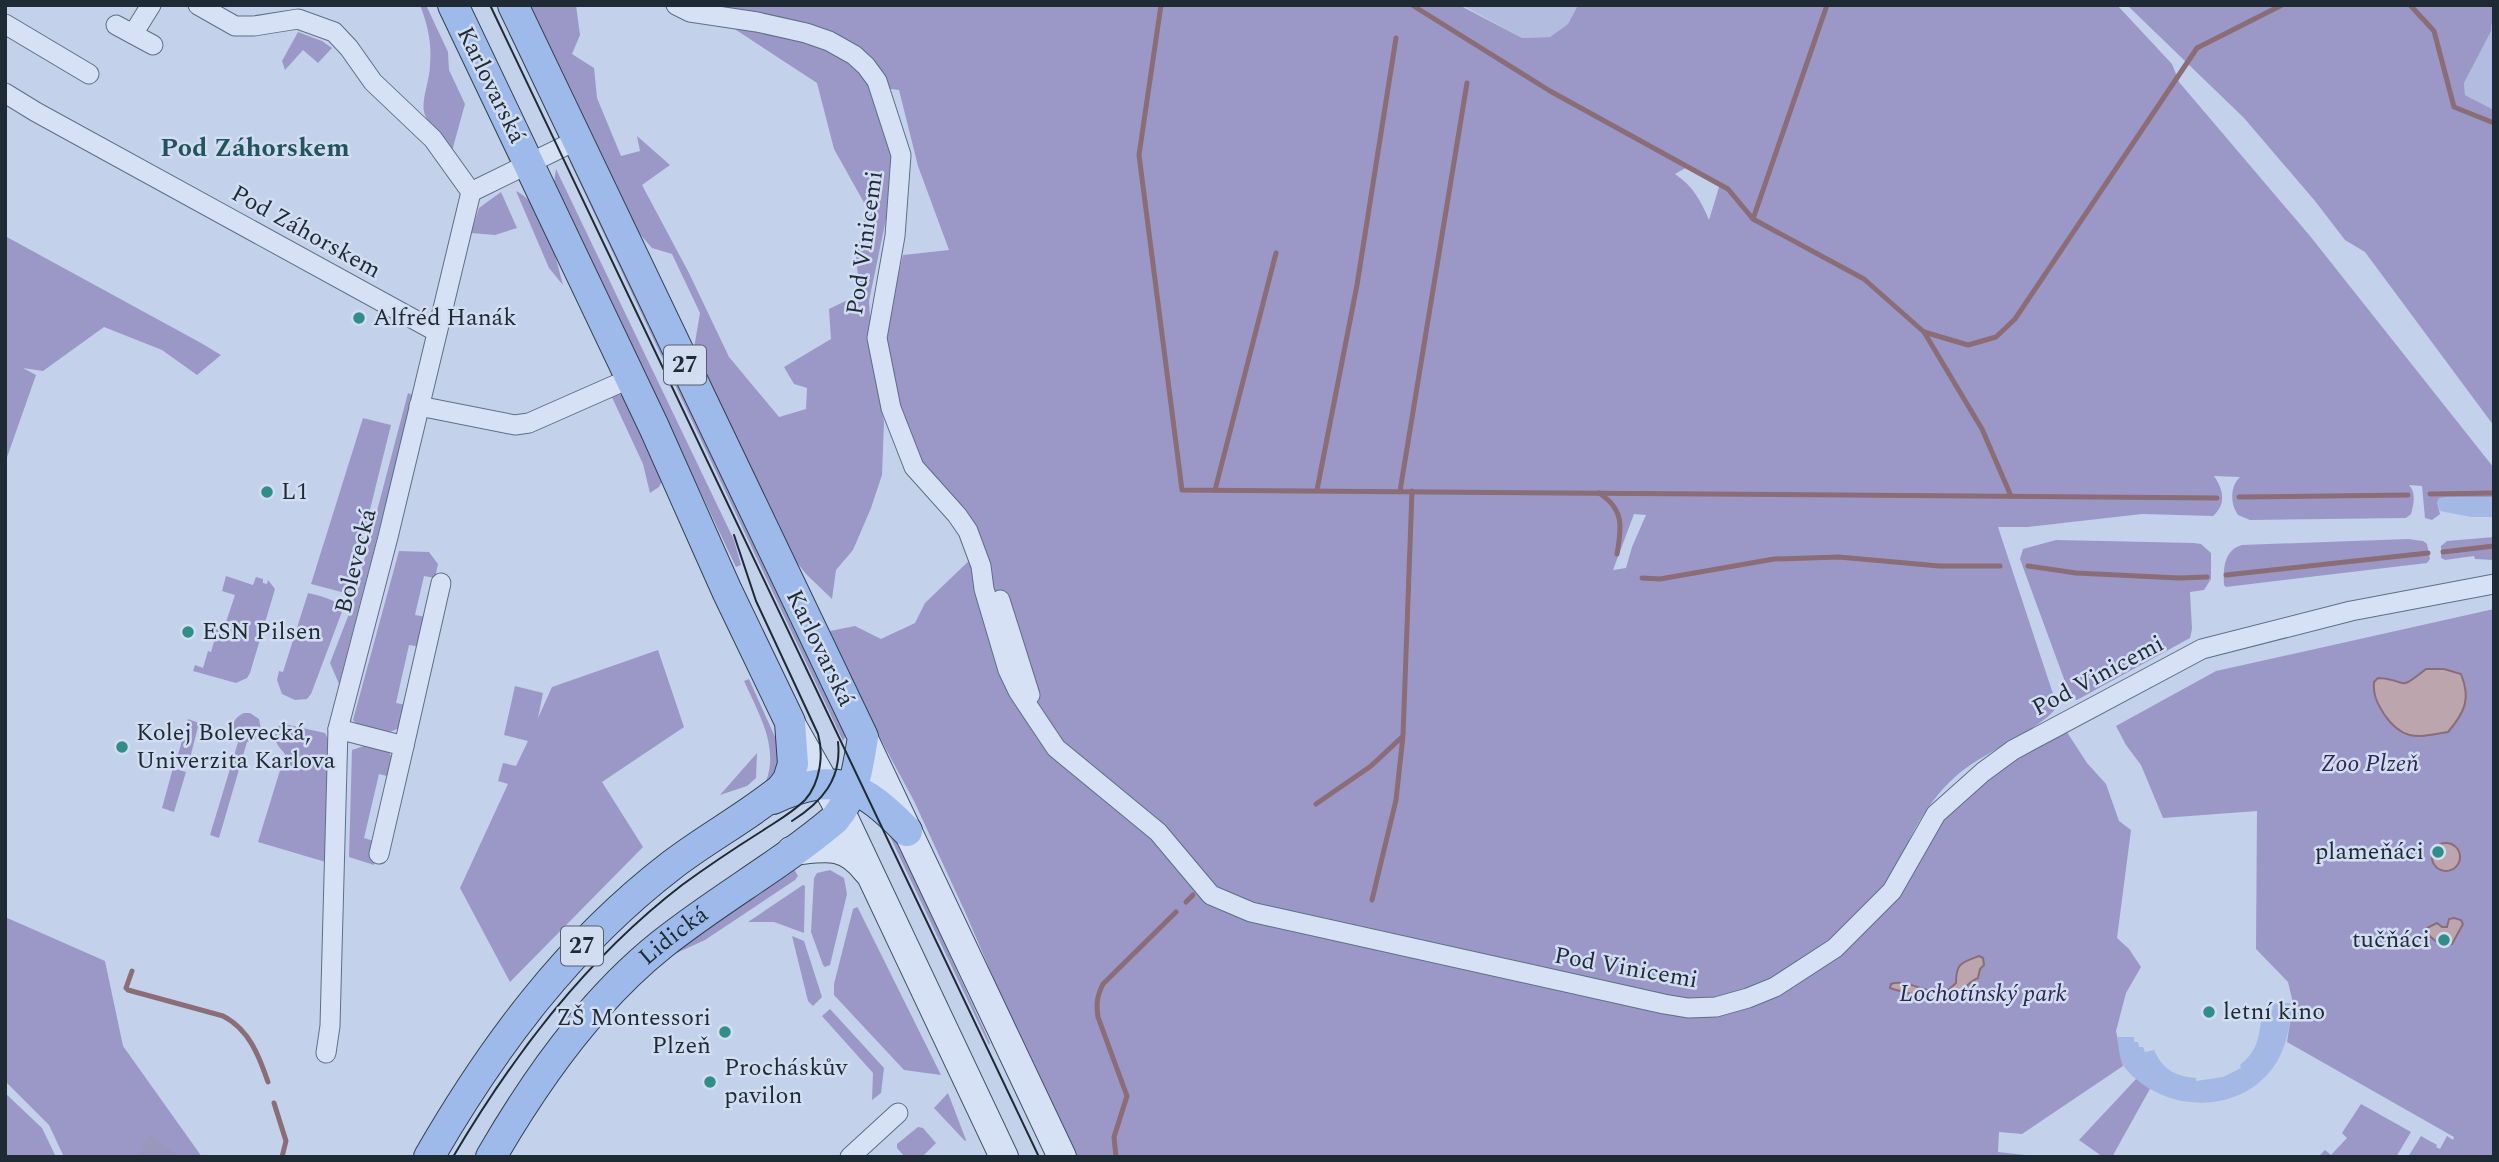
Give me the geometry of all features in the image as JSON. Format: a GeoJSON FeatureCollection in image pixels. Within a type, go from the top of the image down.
{"type":"FeatureCollection","features":[{"type":"Feature","properties":{"kind":"main road","name":"Karlovarská"},"geometry":{"type":"LineString","coordinates":[[453,5],[631,378],[727,591],[790,722],[819,775]]}},
{"type":"Feature","properties":{"kind":"main road","name":"Karlovarská"},"geometry":{"type":"LineString","coordinates":[[513,5],[1062,1157]]}},
{"type":"Feature","properties":{"kind":"main road","name":"Karlovarská"},"geometry":{"type":"LineString","coordinates":[[760,805],[781,789],[791,773],[794,756],[790,722]]}},
{"type":"Feature","properties":{"kind":"main road"},"geometry":{"type":"LineString","coordinates":[[847,800],[857,776],[863,737]]}},
{"type":"Feature","properties":{"kind":"main road"},"geometry":{"type":"LineString","coordinates":[[760,805],[811,783],[819,775],[847,800],[875,882],[1004,1157]]}},
{"type":"Feature","properties":{"kind":"main road"},"geometry":{"type":"LineString","coordinates":[[847,800],[875,801],[907,831]]}},
{"type":"Feature","properties":{"kind":"main road","name":"Lidická"},"geometry":{"type":"LineString","coordinates":[[491,1157],[553,1061],[618,986],[659,946],[820,831],[847,800]]}},
{"type":"Feature","properties":{"kind":"main road","name":"27"},"geometry":{"type":"LineString","coordinates":[[429,1157],[471,1086],[506,1035],[576,953],[624,905],[672,865],[760,805]]}},
{"type":"Feature","properties":{"kind":"main road"},"geometry":{"type":"LineString","coordinates":[[791,851],[834,848],[844,850],[859,862],[875,882]]}},
{"type":"Feature","properties":{"kind":"street"},"geometry":{"type":"LineString","coordinates":[[151,5],[125,29],[153,45]]}},
{"type":"Feature","properties":{"kind":"street"},"geometry":{"type":"LineString","coordinates":[[198,5],[228,23],[241,27],[298,12],[324,27],[342,40],[373,82],[433,139],[471,192],[529,164]]}},
{"type":"Feature","properties":{"kind":"street","name":"Pod Vinicemi"},"geometry":{"type":"LineString","coordinates":[[676,5],[690,12],[757,22],[829,41],[866,66],[877,81],[901,155],[895,236],[877,338],[891,408],[915,467],[957,514],[968,531],[981,566],[984,589],[1008,670],[1018,691],[1056,748],[1158,832],[1211,895],[1251,912],[1664,1004],[1688,1008],[1716,1007],[1775,987],[1835,948],[1892,891],[1936,814],[1983,772],[2013,750],[2049,730],[2202,649],[2351,611],[2494,584]]}},
{"type":"Feature","properties":{"kind":"street"},"geometry":{"type":"LineString","coordinates":[[5,24],[89,74]]}},
{"type":"Feature","properties":{"kind":"street","name":"Pod Záhorskem"},"geometry":{"type":"LineString","coordinates":[[5,93],[437,332]]}},
{"type":"Feature","properties":{"kind":"street","name":"Karlovarská"},"geometry":{"type":"LineString","coordinates":[[529,164],[578,140]]}},
{"type":"Feature","properties":{"kind":"street","name":"Bolevecká"},"geometry":{"type":"LineString","coordinates":[[326,1053],[330,1026],[338,729],[471,192]]}},
{"type":"Feature","properties":{"kind":"street"},"geometry":{"type":"LineString","coordinates":[[419,406],[515,425],[528,423],[631,378]]}},
{"type":"Feature","properties":{"kind":"street"},"geometry":{"type":"LineString","coordinates":[[379,855],[441,583]]}},
{"type":"Feature","properties":{"kind":"street"},"geometry":{"type":"LineString","coordinates":[[338,729],[404,746]]}},
{"type":"Feature","properties":{"kind":"street"},"geometry":{"type":"LineString","coordinates":[[850,1157],[898,1113]]}},
{"type":"Feature","properties":{"kind":"shaded area"},"geometry":{"type":"Polygon","coordinates":[[[1462,5],[1578,5],[1568,24],[1550,37],[1522,38],[1462,5]]]}},
{"type":"Feature","properties":{"kind":"shaded area"},"geometry":{"type":"Polygon","coordinates":[[[2494,23],[2494,110],[2465,95],[2464,83],[2494,23]]]}},
{"type":"Feature","properties":{"kind":"shaded area"},"geometry":{"type":"Polygon","coordinates":[[[2426,669],[2444,669],[2461,674],[2466,691],[2465,705],[2448,732],[2412,735],[2398,729],[2384,714],[2376,699],[2374,682],[2378,678],[2405,683],[2426,669]]]}},
{"type":"Feature","properties":{"kind":"shaded area"},"geometry":{"type":"Polygon","coordinates":[[[2446,843],[2456,847],[2460,857],[2456,867],[2446,871],[2436,867],[2432,857],[2436,847],[2446,843]]]}},
{"type":"Feature","properties":{"kind":"shaded area"},"geometry":{"type":"Polygon","coordinates":[[[2449,919],[2461,920],[2463,924],[2452,944],[2443,947],[2426,933],[2427,928],[2437,923],[2447,927],[2449,919]]]}},
{"type":"Feature","properties":{"kind":"shaded area"},"geometry":{"type":"Polygon","coordinates":[[[1979,956],[1983,958],[1984,965],[1978,978],[1950,996],[1923,996],[1890,988],[1891,984],[1904,983],[1946,992],[1956,983],[1957,971],[1961,965],[1979,956]]]}},
{"type":"Feature","properties":{"kind":"shaded area"},"geometry":{"type":"Polygon","coordinates":[[[149,1134],[180,1157],[137,1157],[149,1134]]]}},
{"type":"Feature","properties":{"kind":"green space"},"geometry":{"type":"Polygon","coordinates":[[[420,5],[426,5],[448,52],[449,70],[465,104],[452,151],[425,115],[424,97],[430,71],[430,50],[420,5]]]}},
{"type":"Feature","properties":{"kind":"green space","name":"Lochotínský park"},"geometry":{"type":"Polygon","coordinates":[[[528,5],[576,5],[580,35],[572,54],[594,68],[597,98],[621,156],[640,151],[637,136],[670,165],[642,185],[689,273],[729,357],[779,417],[806,409],[807,388],[794,384],[784,367],[831,339],[829,309],[860,294],[856,257],[867,208],[834,149],[817,83],[698,5],[1459,5],[1522,38],[1550,37],[1568,24],[1578,5],[2117,5],[2172,64],[2179,82],[2310,236],[2494,468],[2494,497],[2447,497],[2437,502],[2440,514],[2432,520],[2425,518],[2422,486],[2409,485],[2413,491],[2414,502],[2411,514],[2406,518],[2250,520],[2238,515],[2234,506],[2233,490],[2240,477],[2214,476],[2220,486],[2222,501],[2213,516],[2142,514],[2028,527],[1998,527],[2057,706],[2040,723],[1966,768],[1943,789],[1916,828],[1892,880],[1837,938],[1892,891],[1936,814],[2061,723],[2087,763],[2106,784],[2119,821],[2131,830],[2117,938],[2129,949],[2141,967],[2126,993],[2116,1031],[2123,1066],[2022,1134],[1999,1132],[1998,1152],[2044,1157],[1075,1157],[1026,1054],[914,801],[853,688],[830,631],[855,626],[881,639],[915,623],[925,603],[976,554],[920,462],[900,410],[885,330],[903,255],[949,250],[918,166],[899,90],[868,86],[892,145],[886,219],[869,301],[873,366],[884,422],[882,475],[853,550],[836,570],[832,599],[788,552],[693,354],[700,313],[672,254],[652,248],[637,231],[528,5]],[[1689,166],[1675,174],[1696,194],[1709,220],[1720,184],[1689,166]],[[1634,514],[1613,570],[1626,568],[1646,515],[1634,514]]]}},
{"type":"Feature","properties":{"kind":"green space"},"geometry":{"type":"Polygon","coordinates":[[[2127,5],[2494,5],[2491,31],[2464,83],[2465,95],[2494,110],[2494,426],[2365,252],[2345,240],[2244,118],[2127,5]]]}},
{"type":"Feature","properties":{"kind":"green space"},"geometry":{"type":"Polygon","coordinates":[[[298,32],[332,48],[318,63],[303,50],[285,70],[282,61],[298,32]]]}},
{"type":"Feature","properties":{"kind":"green space"},"geometry":{"type":"Polygon","coordinates":[[[570,162],[576,164],[847,733],[843,741],[570,162]]]}},
{"type":"Feature","properties":{"kind":"green space"},"geometry":{"type":"Polygon","coordinates":[[[556,169],[734,540],[741,565],[736,567],[554,183],[556,169]]]}},
{"type":"Feature","properties":{"kind":"green space"},"geometry":{"type":"Polygon","coordinates":[[[516,191],[526,198],[542,219],[563,285],[549,268],[516,191]]]}},
{"type":"Feature","properties":{"kind":"green space"},"geometry":{"type":"Polygon","coordinates":[[[501,192],[517,228],[495,235],[471,233],[479,208],[501,192]]]}},
{"type":"Feature","properties":{"kind":"green space"},"geometry":{"type":"Polygon","coordinates":[[[5,236],[221,355],[197,375],[162,350],[104,327],[43,371],[23,368],[36,375],[5,463],[5,236]]]}},
{"type":"Feature","properties":{"kind":"green space"},"geometry":{"type":"Polygon","coordinates":[[[408,393],[414,396],[339,684],[330,663],[352,606],[408,393]]]}},
{"type":"Feature","properties":{"kind":"green space"},"geometry":{"type":"Polygon","coordinates":[[[610,393],[624,397],[662,481],[659,487],[650,493],[643,464],[610,393]]]}},
{"type":"Feature","properties":{"kind":"green space"},"geometry":{"type":"Polygon","coordinates":[[[363,418],[391,425],[349,594],[311,584],[363,418]]]}},
{"type":"Feature","properties":{"kind":"green space"},"geometry":{"type":"Polygon","coordinates":[[[2494,537],[2494,560],[2475,559],[2474,556],[2445,560],[2441,558],[2441,546],[2447,541],[2494,537]]]}},
{"type":"Feature","properties":{"kind":"green space"},"geometry":{"type":"Polygon","coordinates":[[[2408,539],[2427,544],[2430,559],[2427,563],[2226,587],[2224,585],[2228,555],[2242,545],[2408,539]]]}},
{"type":"Feature","properties":{"kind":"green space"},"geometry":{"type":"Polygon","coordinates":[[[2056,540],[2201,544],[2211,553],[2211,579],[2204,590],[2190,592],[2190,638],[2077,700],[2071,698],[2020,559],[2023,549],[2056,540]]]}},
{"type":"Feature","properties":{"kind":"green space"},"geometry":{"type":"Polygon","coordinates":[[[399,551],[429,552],[438,564],[435,578],[424,576],[415,615],[426,617],[420,647],[409,645],[396,703],[406,705],[399,728],[388,732],[375,732],[353,720],[399,551]]]}},
{"type":"Feature","properties":{"kind":"green space"},"geometry":{"type":"Polygon","coordinates":[[[226,576],[253,585],[256,577],[267,584],[268,580],[275,589],[250,673],[247,678],[236,683],[193,671],[195,665],[203,668],[208,651],[211,652],[216,635],[209,633],[211,625],[224,628],[235,595],[222,591],[226,576]]]}},
{"type":"Feature","properties":{"kind":"green space"},"geometry":{"type":"Polygon","coordinates":[[[308,593],[332,600],[343,609],[311,694],[307,699],[295,700],[282,694],[277,680],[279,671],[283,672],[308,593]]]}},
{"type":"Feature","properties":{"kind":"green space","name":"Zoo Plzeň"},"geometry":{"type":"Polygon","coordinates":[[[2494,609],[2494,1157],[2408,1157],[2421,1136],[2440,1149],[2447,1136],[2453,1140],[2454,1137],[2287,1042],[2293,1003],[2288,982],[2256,949],[2257,811],[2163,818],[2141,765],[2116,726],[2216,671],[2494,609]]]}},
{"type":"Feature","properties":{"kind":"green space"},"geometry":{"type":"Polygon","coordinates":[[[658,650],[684,727],[602,782],[643,847],[510,982],[460,888],[508,784],[498,781],[503,763],[516,766],[528,741],[504,735],[515,686],[543,693],[538,718],[552,687],[658,650]]]}},
{"type":"Feature","properties":{"kind":"green space"},"geometry":{"type":"Polygon","coordinates":[[[749,679],[779,746],[781,764],[763,788],[770,761],[769,747],[762,720],[744,681],[749,679]]]}},
{"type":"Feature","properties":{"kind":"green space"},"geometry":{"type":"Polygon","coordinates":[[[244,713],[250,713],[259,719],[261,730],[255,739],[247,742],[219,838],[210,835],[239,739],[233,724],[244,713]]]}},
{"type":"Feature","properties":{"kind":"green space"},"geometry":{"type":"Polygon","coordinates":[[[188,719],[199,723],[188,766],[176,762],[188,719]]]}},
{"type":"Feature","properties":{"kind":"green space"},"geometry":{"type":"Polygon","coordinates":[[[284,724],[325,733],[329,741],[329,863],[258,842],[285,754],[275,737],[279,726],[284,724]]]}},
{"type":"Feature","properties":{"kind":"green space"},"geometry":{"type":"Polygon","coordinates":[[[367,745],[388,751],[394,761],[391,777],[379,774],[364,838],[377,842],[374,865],[349,857],[352,750],[367,745]]]}},
{"type":"Feature","properties":{"kind":"green space"},"geometry":{"type":"Polygon","coordinates":[[[757,753],[756,778],[747,786],[720,795],[757,753]]]}},
{"type":"Feature","properties":{"kind":"green space"},"geometry":{"type":"Polygon","coordinates":[[[173,768],[186,772],[174,812],[162,808],[173,768]]]}},
{"type":"Feature","properties":{"kind":"green space"},"geometry":{"type":"Polygon","coordinates":[[[884,824],[892,829],[989,1045],[884,824]]]}},
{"type":"Feature","properties":{"kind":"green space"},"geometry":{"type":"Polygon","coordinates":[[[794,869],[798,876],[795,880],[705,940],[670,956],[794,869]]]}},
{"type":"Feature","properties":{"kind":"green space"},"geometry":{"type":"Polygon","coordinates":[[[830,870],[844,878],[847,894],[830,965],[825,967],[811,932],[814,878],[817,873],[830,870]]]}},
{"type":"Feature","properties":{"kind":"green space"},"geometry":{"type":"Polygon","coordinates":[[[803,885],[804,933],[774,922],[748,922],[803,885]]]}},
{"type":"Feature","properties":{"kind":"green space"},"geometry":{"type":"Polygon","coordinates":[[[857,907],[941,1075],[904,1070],[834,995],[834,984],[853,909],[857,907]]]}},
{"type":"Feature","properties":{"kind":"green space"},"geometry":{"type":"Polygon","coordinates":[[[5,917],[105,961],[123,1046],[202,1157],[64,1157],[49,1125],[5,1081],[5,917]]]}},
{"type":"Feature","properties":{"kind":"green space"},"geometry":{"type":"Polygon","coordinates":[[[792,936],[804,941],[822,997],[813,1006],[808,1001],[792,936]]]}},
{"type":"Feature","properties":{"kind":"green space"},"geometry":{"type":"Polygon","coordinates":[[[830,1009],[884,1068],[881,1093],[872,1100],[873,1073],[822,1016],[830,1009]]]}},
{"type":"Feature","properties":{"kind":"green space"},"geometry":{"type":"Polygon","coordinates":[[[2137,1078],[2151,1087],[2112,1157],[2103,1157],[2079,1140],[2137,1078]]]}},
{"type":"Feature","properties":{"kind":"green space"},"geometry":{"type":"Polygon","coordinates":[[[5,1093],[42,1128],[56,1157],[5,1157],[5,1093]]]}},
{"type":"Feature","properties":{"kind":"green space"},"geometry":{"type":"Polygon","coordinates":[[[948,1093],[966,1140],[965,1141],[934,1108],[948,1093]]]}},
{"type":"Feature","properties":{"kind":"green space"},"geometry":{"type":"Polygon","coordinates":[[[2361,1104],[2411,1132],[2396,1157],[2318,1157],[2325,1150],[2331,1155],[2347,1138],[2342,1133],[2361,1104]]]}},
{"type":"Feature","properties":{"kind":"green space"},"geometry":{"type":"Polygon","coordinates":[[[918,1127],[923,1128],[936,1143],[922,1157],[905,1157],[897,1144],[918,1127]]]}},
{"type":"Feature","properties":{"kind":"sand"},"geometry":{"type":"Polygon","coordinates":[[[2494,497],[2494,517],[2471,517],[2440,511],[2437,502],[2439,498],[2494,497]]]}},
{"type":"Feature","properties":{"kind":"sand"},"geometry":{"type":"Polygon","coordinates":[[[2275,1003],[2293,1003],[2284,1046],[2272,1069],[2257,1084],[2239,1095],[2199,1103],[2178,1100],[2140,1083],[2125,1068],[2122,1061],[2117,1037],[2134,1037],[2134,1042],[2138,1042],[2139,1047],[2143,1047],[2145,1052],[2154,1050],[2161,1063],[2176,1074],[2196,1078],[2196,1081],[2223,1077],[2241,1068],[2240,1065],[2256,1045],[2261,1020],[2271,1017],[2269,1011],[2275,1003]]]}},
{"type":"Feature","properties":{"kind":"waterway"},"geometry":{"type":"LineString","coordinates":[[1161,5],[1139,155],[1182,490],[2217,498]]}},
{"type":"Feature","properties":{"kind":"waterway"},"geometry":{"type":"LineString","coordinates":[[1412,5],[1550,91],[1728,189],[1753,219],[1864,279],[1924,332],[1968,345],[1996,337],[2015,319],[2197,48],[2282,5]]}},
{"type":"Feature","properties":{"kind":"waterway"},"geometry":{"type":"LineString","coordinates":[[1753,219],[1827,5]]}},
{"type":"Feature","properties":{"kind":"waterway"},"geometry":{"type":"LineString","coordinates":[[2410,5],[2434,31],[2454,107],[2494,123]]}},
{"type":"Feature","properties":{"kind":"waterway"},"geometry":{"type":"LineString","coordinates":[[1317,490],[1357,285],[1396,38]]}},
{"type":"Feature","properties":{"kind":"waterway"},"geometry":{"type":"LineString","coordinates":[[1400,491],[1467,83]]}},
{"type":"Feature","properties":{"kind":"waterway"},"geometry":{"type":"LineString","coordinates":[[1215,490],[1276,253]]}},
{"type":"Feature","properties":{"kind":"waterway"},"geometry":{"type":"LineString","coordinates":[[1924,332],[1982,429],[2011,496]]}},
{"type":"Feature","properties":{"kind":"waterway"},"geometry":{"type":"LineString","coordinates":[[1372,900],[1396,800],[1403,736],[1412,491]]}},
{"type":"Feature","properties":{"kind":"waterway"},"geometry":{"type":"LineString","coordinates":[[1599,493],[1617,512],[1620,527],[1617,554]]}},
{"type":"Feature","properties":{"kind":"waterway"},"geometry":{"type":"LineString","coordinates":[[2430,494],[2494,493]]}},
{"type":"Feature","properties":{"kind":"waterway"},"geometry":{"type":"LineString","coordinates":[[2239,497],[2408,495]]}},
{"type":"Feature","properties":{"kind":"waterway"},"geometry":{"type":"LineString","coordinates":[[2443,552],[2494,546]]}},
{"type":"Feature","properties":{"kind":"waterway"},"geometry":{"type":"LineString","coordinates":[[2226,575],[2428,553]]}},
{"type":"Feature","properties":{"kind":"waterway"},"geometry":{"type":"LineString","coordinates":[[1642,578],[1660,579],[1774,559],[1839,557],[1939,566],[2000,566]]}},
{"type":"Feature","properties":{"kind":"waterway"},"geometry":{"type":"LineString","coordinates":[[2028,566],[2076,573],[2207,577]]}},
{"type":"Feature","properties":{"kind":"waterway"},"geometry":{"type":"LineString","coordinates":[[1316,804],[1371,766],[1402,737]]}},
{"type":"Feature","properties":{"kind":"waterway"},"geometry":{"type":"LineString","coordinates":[[1186,902],[1193,895]]}},
{"type":"Feature","properties":{"kind":"waterway"},"geometry":{"type":"LineString","coordinates":[[1116,1157],[1114,1137],[1127,1096],[1098,1017],[1098,996],[1103,984],[1176,912]]}},
{"type":"Feature","properties":{"kind":"waterway"},"geometry":{"type":"LineString","coordinates":[[132,971],[126,988],[128,990],[223,1016],[240,1028],[252,1044],[268,1082]]}},
{"type":"Feature","properties":{"kind":"waterway"},"geometry":{"type":"LineString","coordinates":[[274,1103],[286,1141],[282,1157]]}},
{"type":"Feature","properties":{"kind":"tram line"},"geometry":{"type":"LineString","coordinates":[[490,5],[1039,1157]]}},
{"type":"Feature","properties":{"kind":"tram line"},"geometry":{"type":"LineString","coordinates":[[453,1157],[527,1045],[583,976],[614,944],[682,885],[795,809],[805,800],[814,785],[820,760],[818,734],[756,601],[734,535]]}},
{"type":"Feature","properties":{"kind":"tram line"},"geometry":{"type":"LineString","coordinates":[[792,821],[812,806],[828,788],[837,767],[838,742]]}},
{"type":"Feature","properties":{"kind":"place","name":"Alfréd Hanák"},"geometry":{"type":"Point","coordinates":[359,318]}},
{"type":"Feature","properties":{"kind":"place","name":"L1"},"geometry":{"type":"Point","coordinates":[267,492]}},
{"type":"Feature","properties":{"kind":"place","name":"ESN Pilsen"},"geometry":{"type":"Point","coordinates":[188,632]}},
{"type":"Feature","properties":{"kind":"place","name":"Kolej Bolevecká, Univerzita Karlova"},"geometry":{"type":"Point","coordinates":[122,747]}},
{"type":"Feature","properties":{"kind":"place","name":"plameňáci"},"geometry":{"type":"Point","coordinates":[2438,852]}},
{"type":"Feature","properties":{"kind":"place","name":"tučňáci"},"geometry":{"type":"Point","coordinates":[2444,940]}},
{"type":"Feature","properties":{"kind":"place","name":"letní kino"},"geometry":{"type":"Point","coordinates":[2209,1012]}},
{"type":"Feature","properties":{"kind":"place","name":"ZŠ Montessori Plzeň"},"geometry":{"type":"Point","coordinates":[725,1032]}},
{"type":"Feature","properties":{"kind":"place","name":"Procháskův pavilon"},"geometry":{"type":"Point","coordinates":[710,1082]}},
{"type":"Feature","properties":{"kind":"district","name":"Pod Záhorskem"},"geometry":{"type":"Point","coordinates":[255,148]}}]}
